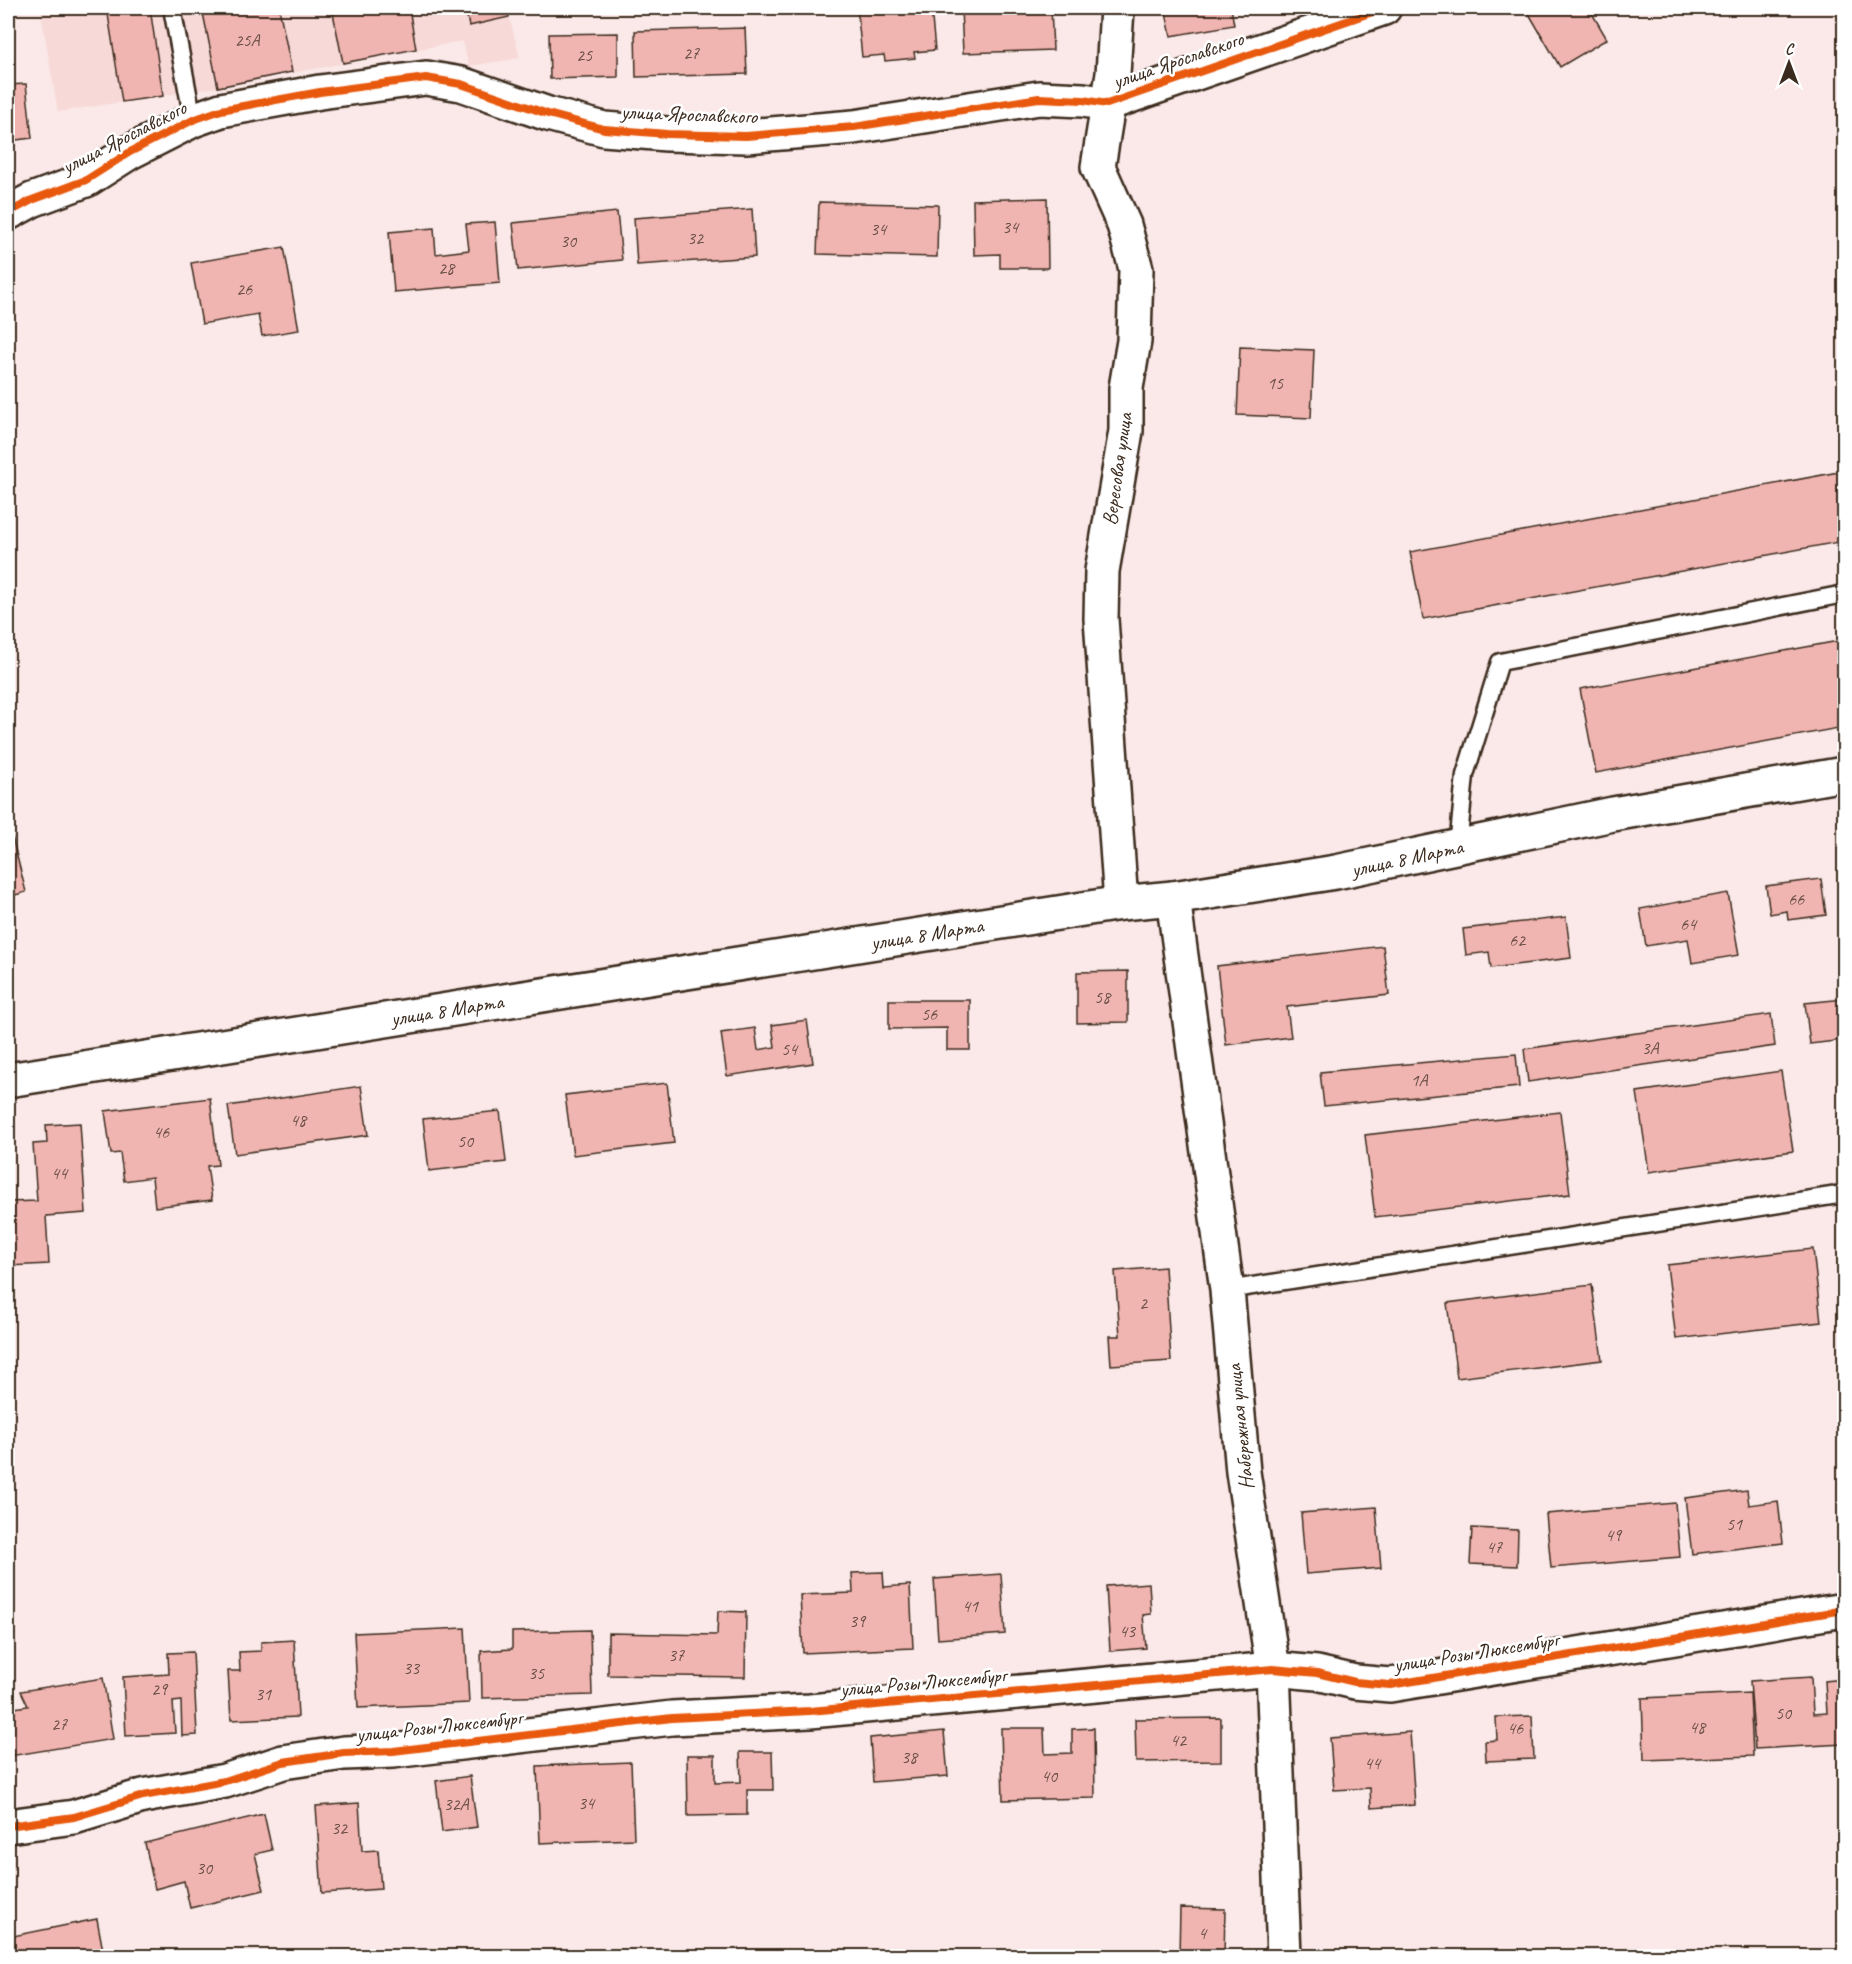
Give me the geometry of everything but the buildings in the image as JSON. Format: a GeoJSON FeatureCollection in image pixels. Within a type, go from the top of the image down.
{"type":"FeatureCollection","features":[{"type":"Feature","properties":{"kind":"street","name":"Вересовая улица"},"geometry":{"type":"LineString","coordinates":[[1117,8],[1115,52],[1098,167],[1124,225],[1136,269],[1134,341],[1126,388],[1126,431],[1102,571],[1101,619],[1121,903]]}},
{"type":"Feature","properties":{"kind":"street","name":"улица Ярославского"},"geometry":{"type":"LineString","coordinates":[[16,204],[86,180],[130,152],[193,120],[221,110],[320,92],[426,78],[461,84],[548,114],[603,129],[667,135],[746,136],[854,127],[1039,98],[1083,99],[1107,104],[1384,8]]}},
{"type":"Feature","properties":{"kind":"street","name":"улица 8 Марта"},"geometry":{"type":"LineString","coordinates":[[8,1080],[1121,903],[1173,898],[1347,870],[1613,814],[1845,774]]}},
{"type":"Feature","properties":{"kind":"street","name":"Набережная улица"},"geometry":{"type":"LineString","coordinates":[[1173,898],[1227,1290],[1243,1472],[1273,1669],[1284,1956]]}},
{"type":"Feature","properties":{"kind":"street","name":"улица Розы Люксембург"},"geometry":{"type":"LineString","coordinates":[[8,1826],[74,1817],[143,1796],[225,1781],[283,1762],[344,1753],[403,1749],[672,1718],[810,1711],[1273,1669],[1317,1673],[1355,1682],[1390,1685],[1845,1610]]}},
{"type":"Feature","properties":{"kind":"lane"},"geometry":{"type":"LineString","coordinates":[[172,8],[193,120]]}},
{"type":"Feature","properties":{"kind":"lane"},"geometry":{"type":"LineString","coordinates":[[1458,847],[1465,775],[1500,662],[1845,594]]}},
{"type":"Feature","properties":{"kind":"lane"},"geometry":{"type":"LineString","coordinates":[[1227,1290],[1845,1194]]}},
{"type":"Feature","properties":{"kind":"shaded area"},"geometry":{"type":"Polygon","coordinates":[[[40,8],[507,8],[520,58],[469,66],[462,41],[218,87],[58,112],[40,8]]]}},
{"type":"Feature","properties":{"kind":"cycle path"},"geometry":{"type":"LineString","coordinates":[[8,213],[32,200],[86,180],[130,152],[193,120],[221,110],[320,92],[426,78],[461,84],[548,114],[604,129],[667,134],[746,136],[854,127],[1039,98],[1083,100],[1107,104],[1384,8]]}},
{"type":"Feature","properties":{"kind":"cycle path"},"geometry":{"type":"LineString","coordinates":[[8,1826],[74,1817],[143,1796],[225,1781],[283,1762],[344,1753],[393,1751],[672,1718],[810,1711],[1273,1669],[1317,1673],[1355,1682],[1390,1685],[1844,1610]]}}]}
